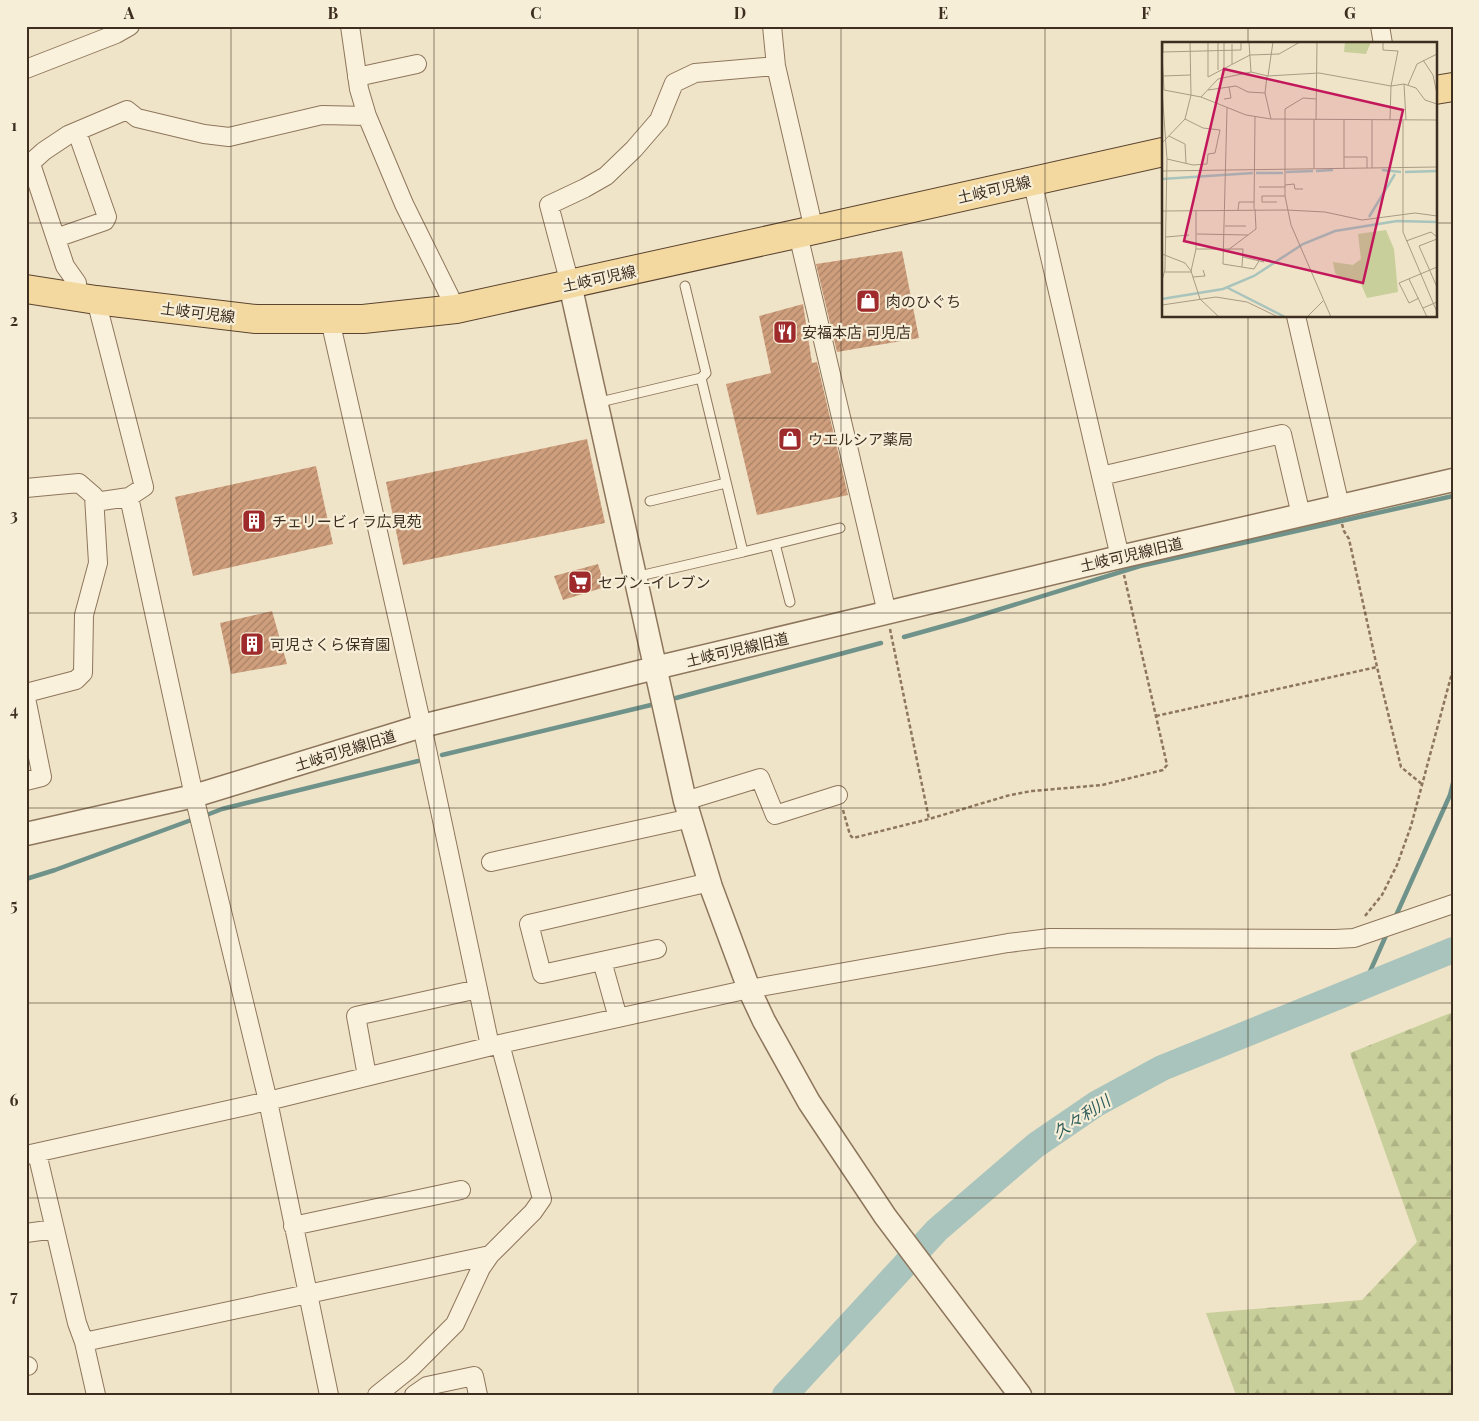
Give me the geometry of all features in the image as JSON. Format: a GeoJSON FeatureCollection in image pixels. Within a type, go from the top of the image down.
{"type":"FeatureCollection","features":[{"type":"Feature","properties":{"kind":"main road"},"geometry":{"type":"LineString","coordinates":[[1436,90],[1453,87]]}},
{"type":"Feature","properties":{"kind":"main road","name":"土岐可児線"},"geometry":{"type":"LineString","coordinates":[[26,289],[256,319],[363,319],[456,309],[1162,152]]}},
{"type":"Feature","properties":{"kind":"street"},"geometry":{"type":"LineString","coordinates":[[26,68],[116,34],[130,26]]}},
{"type":"Feature","properties":{"kind":"street"},"geometry":{"type":"LineString","coordinates":[[350,26],[359,89],[367,116],[404,204],[456,309]]}},
{"type":"Feature","properties":{"kind":"street"},"geometry":{"type":"LineString","coordinates":[[772,26],[776,66],[806,232],[887,613]]}},
{"type":"Feature","properties":{"kind":"street"},"geometry":{"type":"LineString","coordinates":[[1380,26],[1383,42]]}},
{"type":"Feature","properties":{"kind":"street"},"geometry":{"type":"LineString","coordinates":[[357,77],[417,64]]}},
{"type":"Feature","properties":{"kind":"street"},"geometry":{"type":"LineString","coordinates":[[776,66],[695,74],[674,84],[659,120],[634,149],[606,176],[549,205],[570,284],[688,810],[710,882],[749,988],[764,1020],[809,1102],[885,1216],[1020,1395]]}},
{"type":"Feature","properties":{"kind":"street"},"geometry":{"type":"LineString","coordinates":[[95,502],[129,497],[144,487],[86,298],[65,266],[28,166],[44,151],[68,135],[126,110],[137,118],[204,134],[229,137],[322,115],[367,116]]}},
{"type":"Feature","properties":{"kind":"street"},"geometry":{"type":"LineString","coordinates":[[56,238],[105,221],[107,217],[77,132]]}},
{"type":"Feature","properties":{"kind":"street"},"geometry":{"type":"LineString","coordinates":[[1032,180],[1120,557]]}},
{"type":"Feature","properties":{"kind":"street"},"geometry":{"type":"LineString","coordinates":[[1296,318],[1340,506]]}},
{"type":"Feature","properties":{"kind":"street"},"geometry":{"type":"LineString","coordinates":[[330,320],[422,726],[478,989],[542,1199],[533,1212],[490,1255],[481,1268],[455,1324],[412,1367],[377,1395]]}},
{"type":"Feature","properties":{"kind":"street"},"geometry":{"type":"LineString","coordinates":[[1101,476],[1282,434],[1301,515]]}},
{"type":"Feature","properties":{"kind":"street","name":"土岐可児線旧道"},"geometry":{"type":"LineString","coordinates":[[26,834],[196,802],[422,726],[655,668],[1120,557],[1453,480]]}},
{"type":"Feature","properties":{"kind":"street"},"geometry":{"type":"LineString","coordinates":[[26,488],[78,483],[94,496],[98,563],[84,615],[83,673],[76,680],[26,692]]}},
{"type":"Feature","properties":{"kind":"street"},"geometry":{"type":"LineString","coordinates":[[129,497],[196,802],[268,1101],[328,1395]]}},
{"type":"Feature","properties":{"kind":"street"},"geometry":{"type":"LineString","coordinates":[[26,698],[42,777],[26,781]]}},
{"type":"Feature","properties":{"kind":"street"},"geometry":{"type":"LineString","coordinates":[[491,862],[688,810],[760,778],[775,815],[838,795]]}},
{"type":"Feature","properties":{"kind":"street"},"geometry":{"type":"LineString","coordinates":[[657,949],[542,974],[529,924],[710,882]]}},
{"type":"Feature","properties":{"kind":"street"},"geometry":{"type":"LineString","coordinates":[[96,1395],[55,1229],[31,1154],[268,1101],[495,1045],[749,988],[1050,938],[1335,939],[1359,936],[1453,904]]}},
{"type":"Feature","properties":{"kind":"street"},"geometry":{"type":"LineString","coordinates":[[602,961],[618,1018]]}},
{"type":"Feature","properties":{"kind":"street"},"geometry":{"type":"LineString","coordinates":[[367,1076],[356,1016],[478,989]]}},
{"type":"Feature","properties":{"kind":"street"},"geometry":{"type":"LineString","coordinates":[[294,1226],[461,1190]]}},
{"type":"Feature","properties":{"kind":"street"},"geometry":{"type":"LineString","coordinates":[[26,1233],[55,1229]]}},
{"type":"Feature","properties":{"kind":"street"},"geometry":{"type":"LineString","coordinates":[[84,1342],[490,1255]]}},
{"type":"Feature","properties":{"kind":"street"},"geometry":{"type":"LineString","coordinates":[[414,1395],[427,1386],[474,1376],[478,1395]]}},
{"type":"Feature","properties":{"kind":"lane"},"geometry":{"type":"LineString","coordinates":[[596,403],[701,378],[706,373],[685,286]]}},
{"type":"Feature","properties":{"kind":"lane"},"geometry":{"type":"LineString","coordinates":[[701,378],[743,552]]}},
{"type":"Feature","properties":{"kind":"lane"},"geometry":{"type":"LineString","coordinates":[[650,501],[726,483]]}},
{"type":"Feature","properties":{"kind":"lane"},"geometry":{"type":"LineString","coordinates":[[635,577],[840,528]]}},
{"type":"Feature","properties":{"kind":"lane"},"geometry":{"type":"LineString","coordinates":[[776,544],[790,602]]}},
{"type":"Feature","properties":{"kind":"path"},"geometry":{"type":"LineString","coordinates":[[1344,530],[1348,539],[1401,767],[1423,786]]}},
{"type":"Feature","properties":{"kind":"path"},"geometry":{"type":"LineString","coordinates":[[838,795],[850,835],[853,838],[929,819],[1010,795],[1032,791],[1102,785],[1163,770],[1167,765],[1126,582]]}},
{"type":"Feature","properties":{"kind":"path"},"geometry":{"type":"LineString","coordinates":[[887,613],[929,819]]}},
{"type":"Feature","properties":{"kind":"path"},"geometry":{"type":"LineString","coordinates":[[1156,716],[1377,667]]}},
{"type":"Feature","properties":{"kind":"path"},"geometry":{"type":"LineString","coordinates":[[1359,936],[1362,921],[1382,895],[1397,865],[1411,826],[1453,669]]}},
{"type":"Feature","properties":{"kind":"green space"},"geometry":{"type":"Polygon","coordinates":[[[1453,1012],[1453,1395],[1236,1395],[1206,1313],[1362,1300],[1417,1242],[1350,1053],[1453,1012]]]}},
{"type":"Feature","properties":{"kind":"building","name":"肉のひぐち"},"geometry":{"type":"Polygon","coordinates":[[[902,251],[919,338],[837,352],[816,264],[902,251]]]}},
{"type":"Feature","properties":{"kind":"building","name":"ウエルシア薬局"},"geometry":{"type":"Polygon","coordinates":[[[803,304],[812,363],[817,362],[848,495],[757,515],[726,384],[771,373],[759,316],[803,304]]]}},
{"type":"Feature","properties":{"kind":"building"},"geometry":{"type":"Polygon","coordinates":[[[587,439],[605,523],[403,565],[386,482],[587,439]]]}},
{"type":"Feature","properties":{"kind":"building","name":"チェリービィラ広見苑"},"geometry":{"type":"Polygon","coordinates":[[[316,466],[333,544],[193,576],[175,497],[316,466]]]}},
{"type":"Feature","properties":{"kind":"building","name":"セブン-イレブン"},"geometry":{"type":"Polygon","coordinates":[[[598,564],[605,587],[563,600],[554,576],[598,564]]]}},
{"type":"Feature","properties":{"kind":"building","name":"可児さくら保育園"},"geometry":{"type":"Polygon","coordinates":[[[272,611],[287,664],[231,674],[220,623],[272,611]]]}},
{"type":"Feature","properties":{"kind":"waterway"},"geometry":{"type":"LineString","coordinates":[[904,637],[1140,566],[1453,496]]}},
{"type":"Feature","properties":{"kind":"waterway"},"geometry":{"type":"LineString","coordinates":[[676,698],[881,643]]}},
{"type":"Feature","properties":{"kind":"waterway"},"geometry":{"type":"LineString","coordinates":[[442,755],[651,705]]}},
{"type":"Feature","properties":{"kind":"waterway"},"geometry":{"type":"LineString","coordinates":[[204,816],[222,809],[418,761]]}},
{"type":"Feature","properties":{"kind":"waterway"},"geometry":{"type":"LineString","coordinates":[[1394,920],[1450,795],[1453,783]]}},
{"type":"Feature","properties":{"kind":"waterway"},"geometry":{"type":"LineString","coordinates":[[26,879],[194,819]]}},
{"type":"Feature","properties":{"kind":"waterway"},"geometry":{"type":"LineString","coordinates":[[1364,985],[1388,931]]}},
{"type":"Feature","properties":{"kind":"waterway","name":"久々利川"},"geometry":{"type":"LineString","coordinates":[[785,1395],[937,1230],[1036,1145],[1096,1104],[1162,1068],[1453,950]]}},
{"type":"Feature","properties":{"kind":"place","name":"肉のひぐち"},"geometry":{"type":"Point","coordinates":[868,301]}},
{"type":"Feature","properties":{"kind":"place","name":"安福本店 可児店"},"geometry":{"type":"Point","coordinates":[785,332]}},
{"type":"Feature","properties":{"kind":"place","name":"ウエルシア薬局"},"geometry":{"type":"Point","coordinates":[790,439]}},
{"type":"Feature","properties":{"kind":"place","name":"チェリービィラ広見苑"},"geometry":{"type":"Point","coordinates":[254,521]}},
{"type":"Feature","properties":{"kind":"place","name":"セブン-イレブン"},"geometry":{"type":"Point","coordinates":[580,582]}},
{"type":"Feature","properties":{"kind":"place","name":"可児さくら保育園"},"geometry":{"type":"Point","coordinates":[252,644]}}]}
